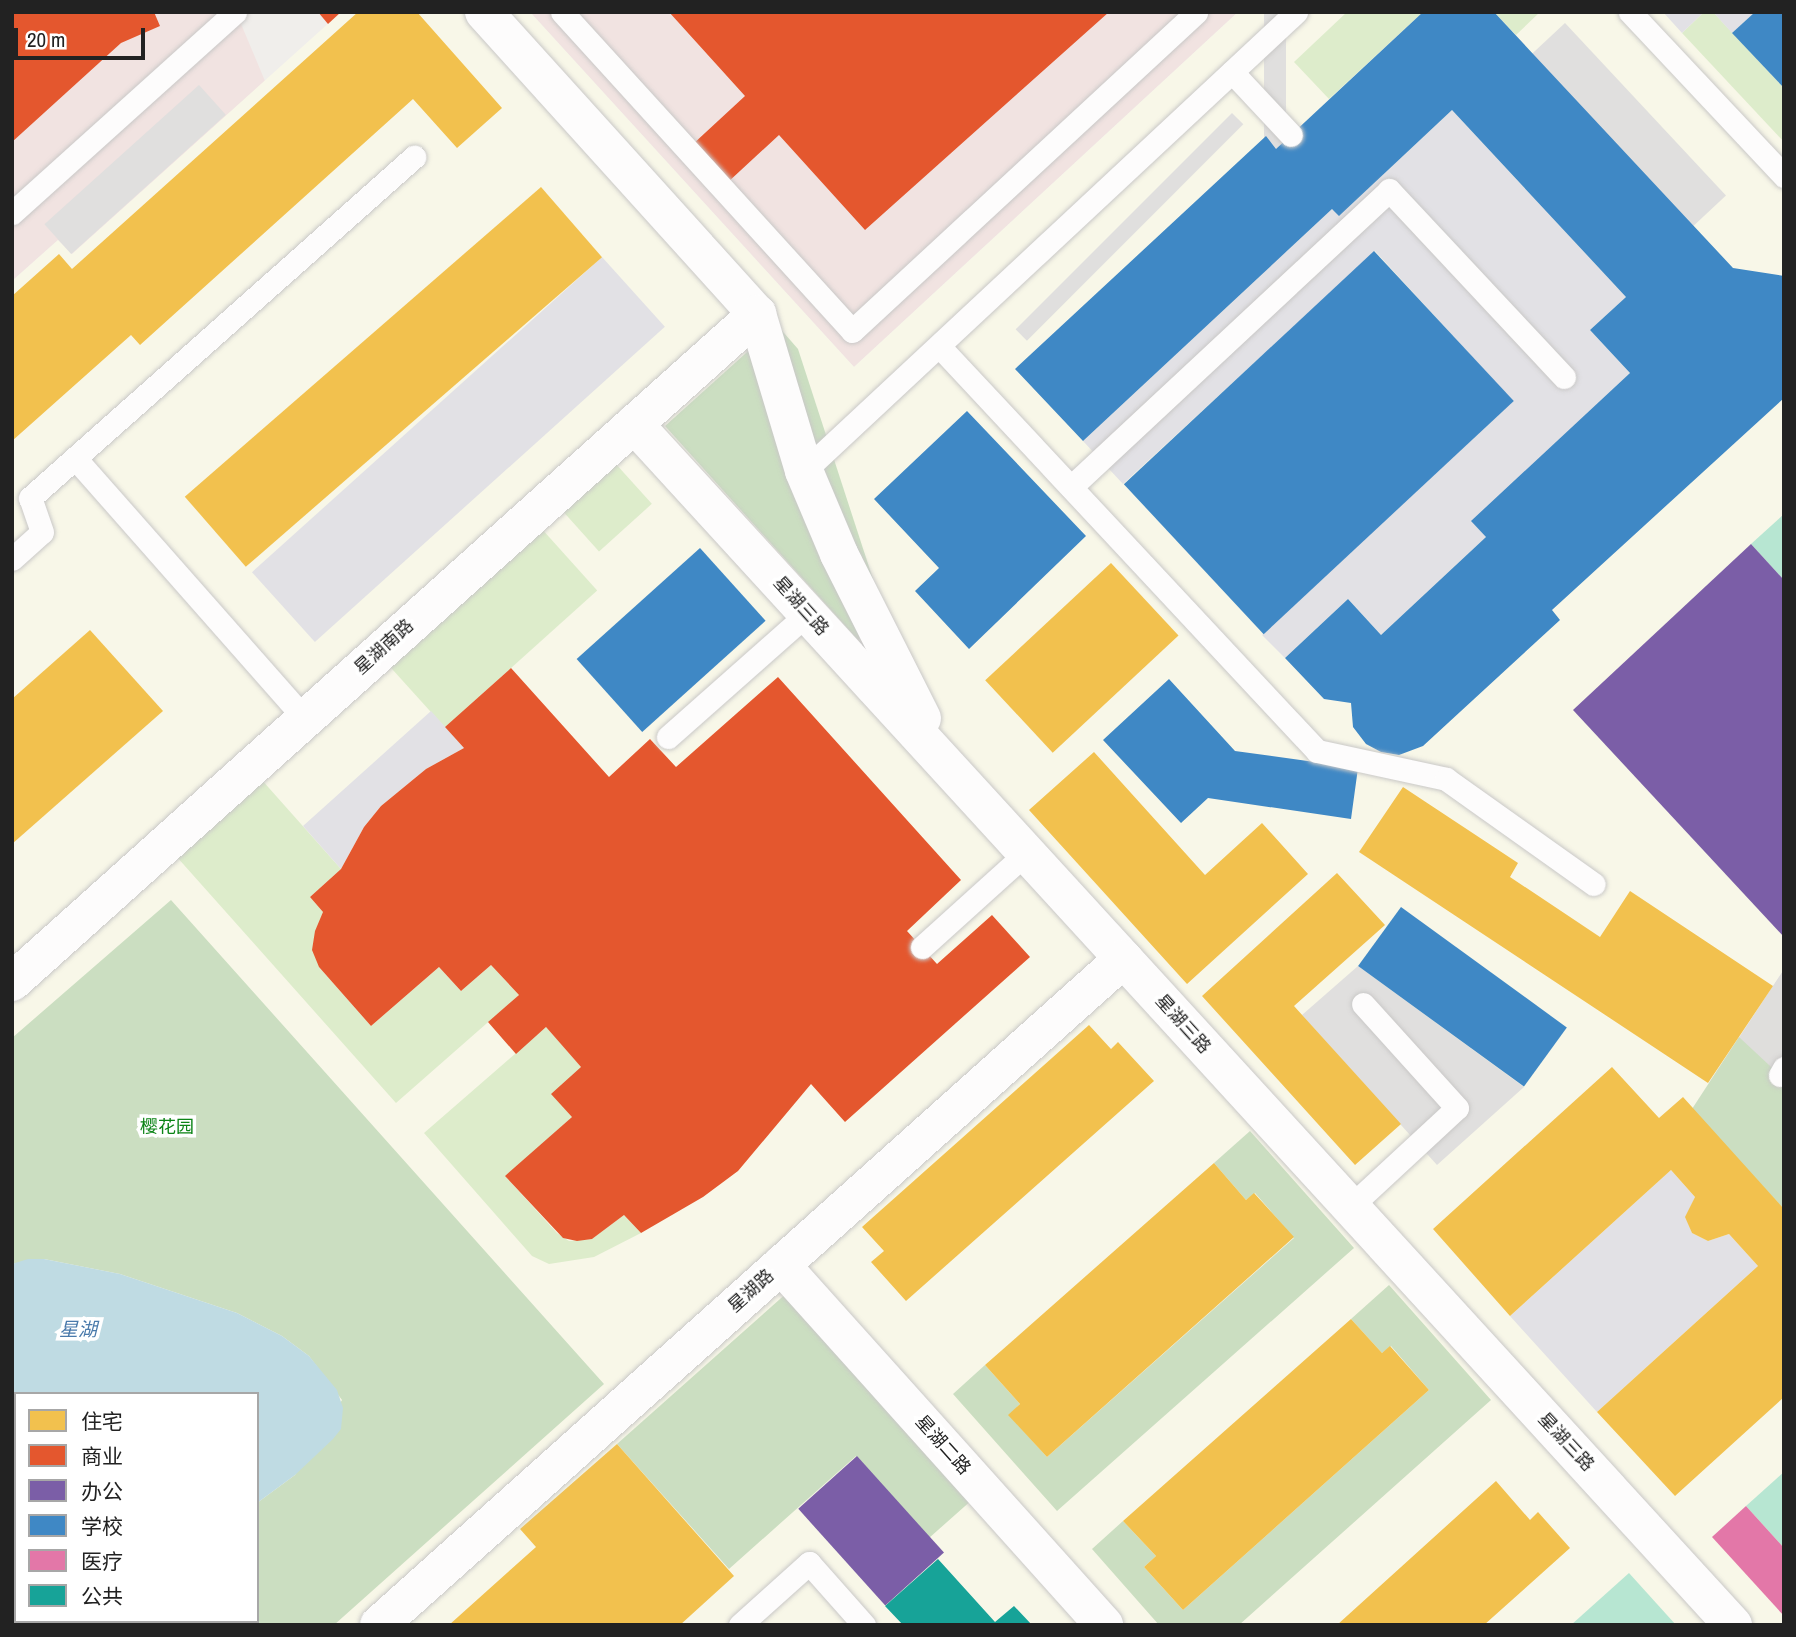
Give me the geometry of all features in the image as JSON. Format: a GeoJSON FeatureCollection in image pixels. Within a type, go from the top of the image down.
{"type":"FeatureCollection","features":[{"type":"Feature","properties":{"kind":"street"},"geometry":{"type":"LineString","coordinates":[[484,12],[757,314],[804,471],[873,625],[957,777]]}},
{"type":"Feature","properties":{"kind":"street","name":"星湖南路"},"geometry":{"type":"LineString","coordinates":[[12,982],[757,314]]}},
{"type":"Feature","properties":{"kind":"street","name":"星湖三路"},"geometry":{"type":"LineString","coordinates":[[634,424],[1734,1625]]}},
{"type":"Feature","properties":{"kind":"street","name":"星湖路"},"geometry":{"type":"LineString","coordinates":[[379,1625],[1124,959]]}},
{"type":"Feature","properties":{"kind":"street","name":"星湖二路"},"geometry":{"type":"LineString","coordinates":[[781,1265],[1104,1625]]}},
{"type":"Feature","properties":{"kind":"lane"},"geometry":{"type":"LineString","coordinates":[[12,214],[235,12]]}},
{"type":"Feature","properties":{"kind":"lane"},"geometry":{"type":"LineString","coordinates":[[562,12],[852,331],[1196,12]]}},
{"type":"Feature","properties":{"kind":"lane"},"geometry":{"type":"LineString","coordinates":[[804,471],[1296,12]]}},
{"type":"Feature","properties":{"kind":"lane"},"geometry":{"type":"LineString","coordinates":[[1630,12],[1784,176]]}},
{"type":"Feature","properties":{"kind":"lane"},"geometry":{"type":"LineString","coordinates":[[1232,72],[1291,135]]}},
{"type":"Feature","properties":{"kind":"lane"},"geometry":{"type":"LineString","coordinates":[[12,559],[42,532],[30,498],[414,157]]}},
{"type":"Feature","properties":{"kind":"lane"},"geometry":{"type":"LineString","coordinates":[[1071,487],[1359,207],[1389,190],[1564,377]]}},
{"type":"Feature","properties":{"kind":"lane"},"geometry":{"type":"LineString","coordinates":[[939,345],[1317,751],[1446,779],[1594,884]]}},
{"type":"Feature","properties":{"kind":"lane"},"geometry":{"type":"LineString","coordinates":[[75,458],[305,719]]}},
{"type":"Feature","properties":{"kind":"lane"},"geometry":{"type":"LineString","coordinates":[[668,737],[808,613]]}},
{"type":"Feature","properties":{"kind":"lane"},"geometry":{"type":"LineString","coordinates":[[922,947],[1026,853]]}},
{"type":"Feature","properties":{"kind":"lane"},"geometry":{"type":"LineString","coordinates":[[1350,1206],[1457,1108],[1363,1004]]}},
{"type":"Feature","properties":{"kind":"lane"},"geometry":{"type":"LineString","coordinates":[[740,1625],[809,1563],[864,1625]]}},
{"type":"Feature","properties":{"kind":"shaded area"},"geometry":{"type":"Polygon","coordinates":[[[12,12],[236,12],[265,81],[72,254],[58,240],[12,281],[12,12]]]}},
{"type":"Feature","properties":{"kind":"shaded area"},"geometry":{"type":"Polygon","coordinates":[[[341,12],[530,12],[854,367],[1238,12],[1784,12],[1784,969],[1692,1109],[1784,1209],[1784,1625],[12,1625],[12,281],[58,240],[72,254],[341,12]]]}},
{"type":"Feature","properties":{"kind":"shaded area"},"geometry":{"type":"Polygon","coordinates":[[[530,12],[1238,12],[854,367],[530,12]]]}},
{"type":"Feature","properties":{"kind":"shaded area"},"geometry":{"type":"Polygon","coordinates":[[[1264,12],[1286,12],[1286,490],[1264,490],[1264,12]]]}},
{"type":"Feature","properties":{"kind":"shaded area"},"geometry":{"type":"Polygon","coordinates":[[[1663,12],[1704,12],[1682,33],[1663,12]]]}},
{"type":"Feature","properties":{"kind":"shaded area"},"geometry":{"type":"Polygon","coordinates":[[[1713,12],[1755,12],[1732,33],[1713,12]]]}},
{"type":"Feature","properties":{"kind":"shaded area"},"geometry":{"type":"Polygon","coordinates":[[[1565,23],[1726,196],[1693,226],[1532,54],[1565,23]]]}},
{"type":"Feature","properties":{"kind":"shaded area"},"geometry":{"type":"Polygon","coordinates":[[[199,85],[226,115],[71,254],[44,224],[199,85]]]}},
{"type":"Feature","properties":{"kind":"shaded area"},"geometry":{"type":"Polygon","coordinates":[[[1452,110],[1626,297],[1590,330],[1630,373],[1472,521],[1486,537],[1381,635],[1348,599],[1285,658],[1262,635],[1513,401],[1375,251],[1123,484],[1083,441],[1332,209],[1340,215],[1452,110]]]}},
{"type":"Feature","properties":{"kind":"shaded area"},"geometry":{"type":"Polygon","coordinates":[[[1232,113],[1243,124],[1027,341],[1016,329],[1232,113]]]}},
{"type":"Feature","properties":{"kind":"shaded area"},"geometry":{"type":"Polygon","coordinates":[[[602,257],[665,327],[315,642],[252,572],[602,257]]]}},
{"type":"Feature","properties":{"kind":"shaded area"},"geometry":{"type":"Polygon","coordinates":[[[431,711],[464,748],[426,769],[381,806],[364,827],[341,869],[303,826],[431,711]]]}},
{"type":"Feature","properties":{"kind":"shaded area"},"geometry":{"type":"Polygon","coordinates":[[[1358,966],[1524,1087],[1437,1165],[1302,1015],[1358,966]]]}},
{"type":"Feature","properties":{"kind":"shaded area"},"geometry":{"type":"Polygon","coordinates":[[[1784,969],[1784,1209],[1708,1083],[1784,969]]]}},
{"type":"Feature","properties":{"kind":"shaded area"},"geometry":{"type":"Polygon","coordinates":[[[1671,1170],[1695,1197],[1686,1217],[1692,1233],[1708,1241],[1729,1234],[1758,1266],[1597,1412],[1510,1316],[1671,1170]]]}},
{"type":"Feature","properties":{"kind":"green space"},"geometry":{"type":"Polygon","coordinates":[[[1347,12],[1423,12],[1329,99],[1294,62],[1347,12]]]}},
{"type":"Feature","properties":{"kind":"green space"},"geometry":{"type":"Polygon","coordinates":[[[1494,12],[1540,12],[1516,35],[1494,12]]]}},
{"type":"Feature","properties":{"kind":"green space"},"geometry":{"type":"Polygon","coordinates":[[[1704,12],[1713,12],[1784,88],[1784,142],[1682,33],[1704,12]]]}},
{"type":"Feature","properties":{"kind":"green space"},"geometry":{"type":"Polygon","coordinates":[[[777,325],[798,349],[885,616],[858,640],[665,426],[777,325]]]}},
{"type":"Feature","properties":{"kind":"green space"},"geometry":{"type":"Polygon","coordinates":[[[615,463],[652,504],[599,551],[562,511],[615,463]]]}},
{"type":"Feature","properties":{"kind":"green space"},"geometry":{"type":"Polygon","coordinates":[[[1784,514],[1784,580],[1751,544],[1784,514]]]}},
{"type":"Feature","properties":{"kind":"green space"},"geometry":{"type":"Polygon","coordinates":[[[541,528],[597,590],[445,728],[389,665],[541,528]]]}},
{"type":"Feature","properties":{"kind":"green space"},"geometry":{"type":"Polygon","coordinates":[[[261,779],[341,869],[310,897],[323,912],[319,967],[371,1026],[439,967],[461,991],[491,965],[519,995],[396,1103],[176,856],[261,779]]]}},
{"type":"Feature","properties":{"kind":"green space","name":"樱花园"},"geometry":{"type":"Polygon","coordinates":[[[171,900],[604,1384],[334,1625],[54,1625],[259,1623],[259,1502],[295,1475],[342,1400],[309,1356],[282,1336],[237,1313],[120,1274],[44,1259],[12,1264],[12,1038],[171,900]]]}},
{"type":"Feature","properties":{"kind":"green space"},"geometry":{"type":"Polygon","coordinates":[[[546,1027],[581,1067],[572,1117],[506,1177],[557,1233],[569,1241],[592,1239],[624,1215],[641,1233],[594,1257],[549,1264],[532,1256],[424,1133],[546,1027]]]}},
{"type":"Feature","properties":{"kind":"green space"},"geometry":{"type":"Polygon","coordinates":[[[1739,1037],[1784,1079],[1784,1209],[1692,1109],[1739,1037]]]}},
{"type":"Feature","properties":{"kind":"green space"},"geometry":{"type":"Polygon","coordinates":[[[1250,1131],[1354,1248],[1057,1511],[953,1394],[985,1365],[1020,1404],[1009,1415],[1047,1457],[1294,1238],[1255,1193],[1246,1200],[1214,1163],[1250,1131]]]}},
{"type":"Feature","properties":{"kind":"green space"},"geometry":{"type":"Polygon","coordinates":[[[1389,1285],[1491,1400],[1239,1625],[1159,1625],[1092,1549],[1123,1521],[1156,1556],[1144,1567],[1183,1610],[1429,1390],[1391,1346],[1382,1353],[1351,1319],[1389,1285]]]}},
{"type":"Feature","properties":{"kind":"green space"},"geometry":{"type":"Polygon","coordinates":[[[789,1291],[973,1499],[929,1538],[856,1456],[729,1569],[617,1444],[789,1291]]]}},
{"type":"Feature","properties":{"kind":"green space"},"geometry":{"type":"Polygon","coordinates":[[[1784,1472],[1784,1548],[1746,1506],[1784,1472]]]}},
{"type":"Feature","properties":{"kind":"green space"},"geometry":{"type":"Polygon","coordinates":[[[1629,1573],[1676,1625],[1571,1625],[1629,1573]]]}},
{"type":"Feature","properties":{"kind":"water","name":"星湖"},"geometry":{"type":"Polygon","coordinates":[[[28,1259],[44,1259],[120,1274],[237,1313],[282,1336],[309,1356],[337,1390],[343,1408],[341,1429],[295,1475],[259,1502],[259,1392],[14,1392],[14,1623],[57,1623],[12,1625],[12,1264],[28,1259]]]}},
{"type":"Feature","properties":{"kind":"building: 住宅"},"geometry":{"type":"Polygon","coordinates":[[[358,12],[417,12],[502,108],[457,148],[413,99],[140,345],[131,335],[12,441],[12,296],[59,254],[72,269],[358,12]]]}},
{"type":"Feature","properties":{"kind":"building: 住宅"},"geometry":{"type":"Polygon","coordinates":[[[541,187],[602,257],[246,567],[185,497],[541,187]]]}},
{"type":"Feature","properties":{"kind":"building: 住宅"},"geometry":{"type":"Polygon","coordinates":[[[1111,563],[1179,635],[1053,753],[985,680],[1111,563]]]}},
{"type":"Feature","properties":{"kind":"building: 住宅"},"geometry":{"type":"Polygon","coordinates":[[[90,630],[163,711],[12,844],[12,699],[90,630]]]}},
{"type":"Feature","properties":{"kind":"building: 住宅"},"geometry":{"type":"Polygon","coordinates":[[[1094,752],[1205,875],[1262,823],[1308,874],[1187,984],[1029,810],[1094,752]]]}},
{"type":"Feature","properties":{"kind":"building: 住宅"},"geometry":{"type":"Polygon","coordinates":[[[1403,787],[1518,863],[1510,877],[1600,937],[1630,891],[1773,986],[1708,1083],[1359,852],[1403,787]]]}},
{"type":"Feature","properties":{"kind":"building: 住宅"},"geometry":{"type":"Polygon","coordinates":[[[1337,873],[1385,925],[1294,1006],[1401,1124],[1355,1165],[1202,996],[1337,873]]]}},
{"type":"Feature","properties":{"kind":"building: 住宅"},"geometry":{"type":"Polygon","coordinates":[[[1089,1025],[1111,1049],[1118,1042],[1154,1081],[906,1301],[871,1262],[884,1251],[862,1227],[1089,1025]]]}},
{"type":"Feature","properties":{"kind":"building: 住宅"},"geometry":{"type":"Polygon","coordinates":[[[1612,1067],[1659,1118],[1683,1097],[1784,1209],[1784,1397],[1675,1496],[1597,1412],[1758,1266],[1729,1234],[1708,1241],[1692,1233],[1685,1217],[1695,1197],[1671,1170],[1510,1316],[1433,1229],[1612,1067]]]}},
{"type":"Feature","properties":{"kind":"building: 住宅"},"geometry":{"type":"Polygon","coordinates":[[[1214,1163],[1246,1200],[1254,1193],[1294,1237],[1047,1457],[1008,1415],[1020,1404],[985,1365],[1214,1163]]]}},
{"type":"Feature","properties":{"kind":"building: 住宅"},"geometry":{"type":"Polygon","coordinates":[[[1351,1319],[1382,1353],[1390,1346],[1429,1390],[1183,1610],[1144,1567],[1156,1556],[1123,1521],[1351,1319]]]}},
{"type":"Feature","properties":{"kind":"building: 住宅"},"geometry":{"type":"Polygon","coordinates":[[[617,1444],[734,1576],[680,1625],[449,1625],[536,1547],[520,1529],[617,1444]]]}},
{"type":"Feature","properties":{"kind":"building: 住宅"},"geometry":{"type":"Polygon","coordinates":[[[1496,1481],[1530,1520],[1538,1512],[1570,1548],[1484,1625],[1337,1625],[1496,1481]]]}},
{"type":"Feature","properties":{"kind":"building: 商业"},"geometry":{"type":"Polygon","coordinates":[[[12,12],[154,12],[160,26],[121,43],[12,142],[12,12]]]}},
{"type":"Feature","properties":{"kind":"building: 商业"},"geometry":{"type":"Polygon","coordinates":[[[318,12],[341,12],[328,24],[318,12]]]}},
{"type":"Feature","properties":{"kind":"building: 商业"},"geometry":{"type":"Polygon","coordinates":[[[669,12],[1109,12],[865,230],[779,135],[727,183],[692,145],[745,96],[669,12]]]}},
{"type":"Feature","properties":{"kind":"building: 商业"},"geometry":{"type":"Polygon","coordinates":[[[511,668],[609,777],[650,739],[676,767],[778,677],[961,880],[907,931],[937,964],[992,915],[1030,957],[845,1122],[811,1084],[738,1171],[703,1197],[641,1233],[624,1215],[592,1239],[577,1241],[563,1238],[505,1176],[572,1117],[551,1094],[581,1067],[546,1027],[516,1054],[488,1022],[519,995],[491,965],[461,991],[439,967],[371,1026],[319,967],[312,950],[315,931],[323,912],[310,897],[341,869],[364,827],[381,806],[426,769],[464,748],[445,727],[511,668]]]}},
{"type":"Feature","properties":{"kind":"building: 办公"},"geometry":{"type":"Polygon","coordinates":[[[1751,544],[1784,580],[1784,937],[1573,710],[1751,544]]]}},
{"type":"Feature","properties":{"kind":"building: 办公"},"geometry":{"type":"Polygon","coordinates":[[[857,1456],[944,1553],[885,1605],[798,1509],[857,1456]]]}},
{"type":"Feature","properties":{"kind":"building: 学校"},"geometry":{"type":"Polygon","coordinates":[[[1423,12],[1494,12],[1733,268],[1784,276],[1784,398],[1552,610],[1560,620],[1423,746],[1399,755],[1381,752],[1366,744],[1353,727],[1351,703],[1324,699],[1285,658],[1348,599],[1381,635],[1486,537],[1471,521],[1630,373],[1590,330],[1626,297],[1452,110],[1339,216],[1332,209],[1083,441],[1015,369],[1266,136],[1276,149],[1423,12]]]}},
{"type":"Feature","properties":{"kind":"building: 学校"},"geometry":{"type":"Polygon","coordinates":[[[1755,12],[1784,12],[1784,88],[1732,33],[1755,12]]]}},
{"type":"Feature","properties":{"kind":"building: 学校"},"geometry":{"type":"Polygon","coordinates":[[[1374,251],[1514,401],[1264,634],[1124,484],[1374,251]]]}},
{"type":"Feature","properties":{"kind":"building: 学校"},"geometry":{"type":"Polygon","coordinates":[[[967,411],[1086,536],[969,649],[915,591],[939,568],[874,499],[967,411]]]}},
{"type":"Feature","properties":{"kind":"building: 学校"},"geometry":{"type":"Polygon","coordinates":[[[700,548],[766,621],[642,732],[577,659],[700,548]]]}},
{"type":"Feature","properties":{"kind":"building: 学校"},"geometry":{"type":"Polygon","coordinates":[[[1169,679],[1235,751],[1358,768],[1351,819],[1208,798],[1181,823],[1103,740],[1169,679]]]}},
{"type":"Feature","properties":{"kind":"building: 学校"},"geometry":{"type":"Polygon","coordinates":[[[1401,907],[1567,1027],[1524,1087],[1358,966],[1401,907]]]}},
{"type":"Feature","properties":{"kind":"building: 医疗"},"geometry":{"type":"Polygon","coordinates":[[[1746,1506],[1784,1548],[1784,1616],[1712,1537],[1746,1506]]]}},
{"type":"Feature","properties":{"kind":"building: 公共"},"geometry":{"type":"Polygon","coordinates":[[[938,1559],[995,1622],[1014,1606],[1032,1625],[903,1625],[885,1606],[938,1559]]]}}]}
